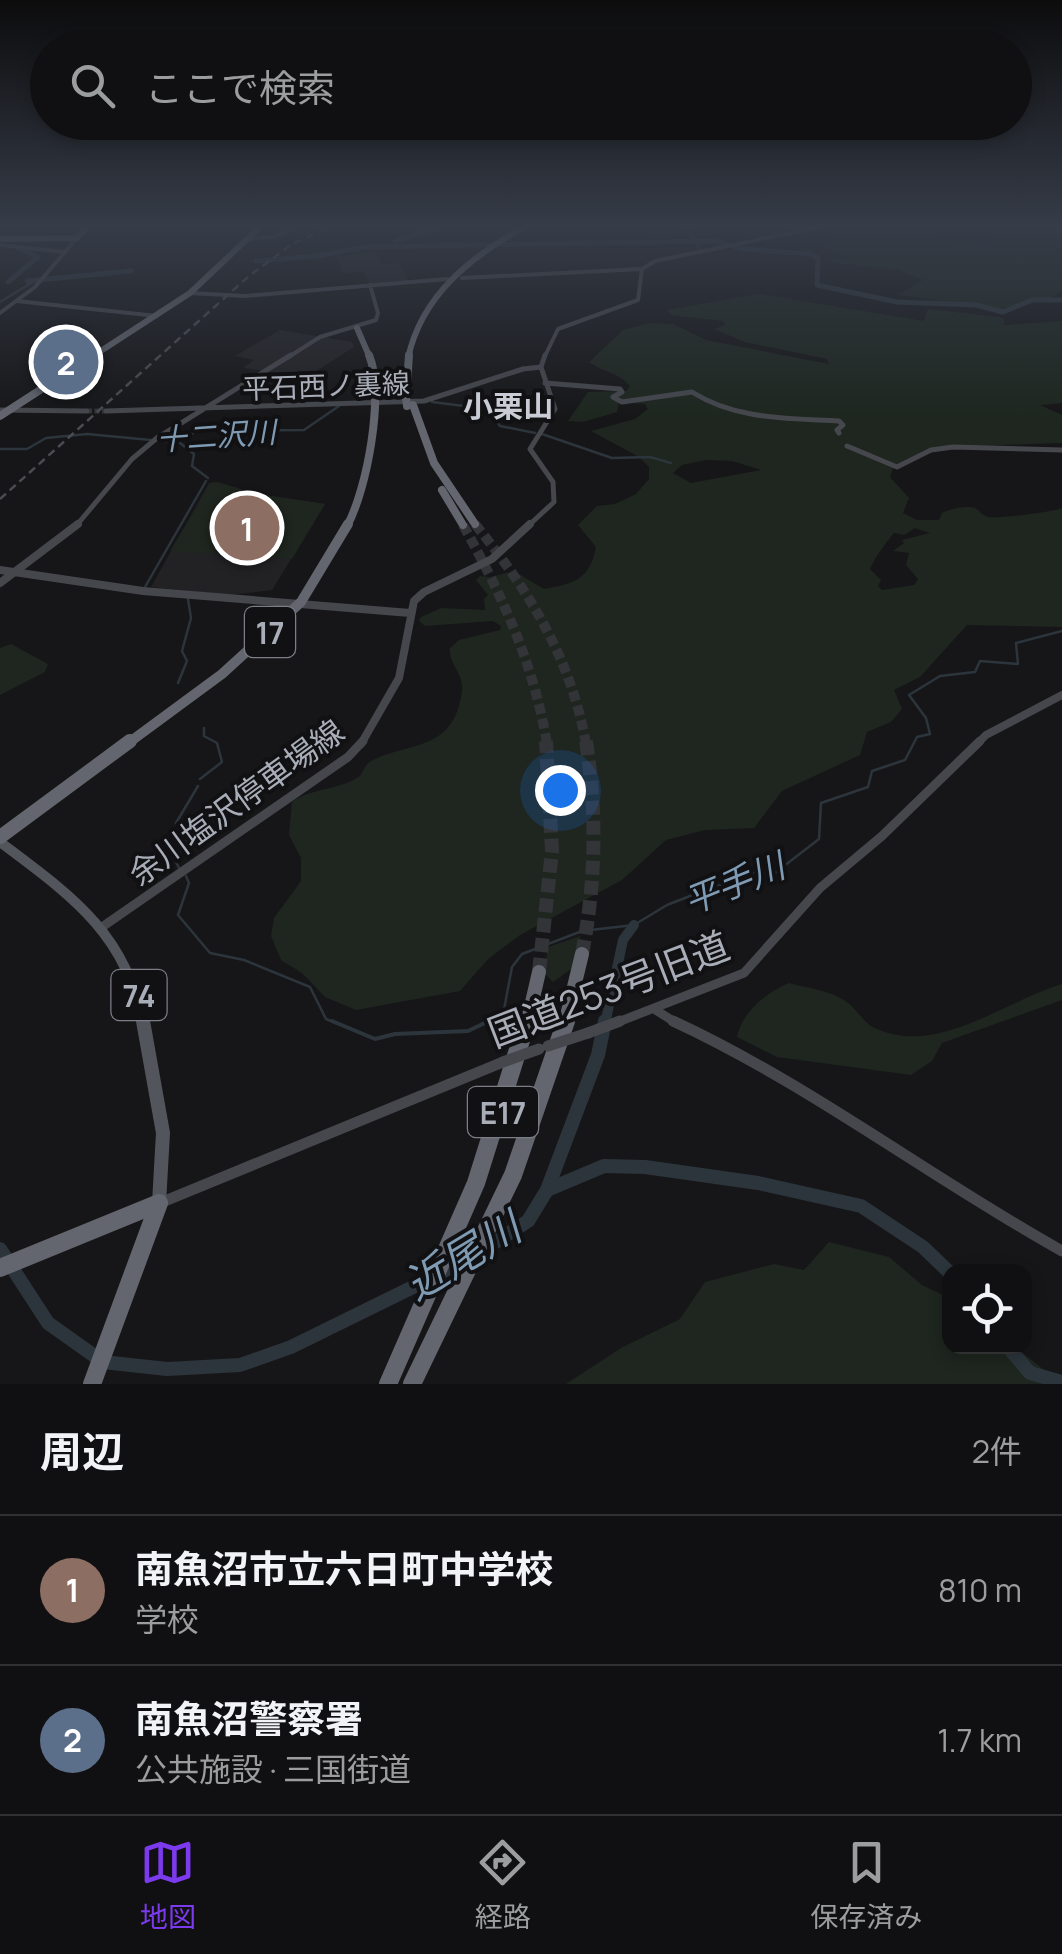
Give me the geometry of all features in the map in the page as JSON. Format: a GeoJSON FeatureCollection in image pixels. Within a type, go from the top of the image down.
{"type":"FeatureCollection","features":[{"type":"Feature","properties":{"kind":"highway"},"geometry":{"type":"LineString","coordinates":[[2,412],[193,291]]}},
{"type":"Feature","properties":{"kind":"highway"},"geometry":{"type":"LineString","coordinates":[[442,291],[424,313],[409,348],[410,401],[421,450],[462,525]]}},
{"type":"Feature","properties":{"kind":"highway","name":"17"},"geometry":{"type":"LineString","coordinates":[[0,839],[222,674],[301,602],[352,520],[378,404],[374,366],[357,328]]}},
{"type":"Feature","properties":{"kind":"highway"},"geometry":{"type":"LineString","coordinates":[[410,401],[434,463],[475,524]]}},
{"type":"Feature","properties":{"kind":"highway","name":"E17"},"geometry":{"type":"LineString","coordinates":[[412,1384],[472,1270],[544,1096],[582,954]]}},
{"type":"Feature","properties":{"kind":"highway","name":"E17"},"geometry":{"type":"LineString","coordinates":[[388,1384],[452,1247],[508,1096],[539,972]]}},
{"type":"Feature","properties":{"kind":"highway"},"geometry":{"type":"LineString","coordinates":[[0,1268],[159,1203]]}},
{"type":"Feature","properties":{"kind":"highway"},"geometry":{"type":"LineString","coordinates":[[95,1375],[159,1203]]}},
{"type":"Feature","properties":{"kind":"main road"},"geometry":{"type":"LineString","coordinates":[[0,313],[28,291]]}},
{"type":"Feature","properties":{"kind":"main road"},"geometry":{"type":"LineString","coordinates":[[190,293],[245,296],[307,291]]}},
{"type":"Feature","properties":{"kind":"main road"},"geometry":{"type":"LineString","coordinates":[[0,583],[83,520],[132,459],[155,440],[320,337],[371,324],[378,316],[371,291]]}},
{"type":"Feature","properties":{"kind":"main road"},"geometry":{"type":"LineString","coordinates":[[0,570],[152,592],[410,613],[414,601],[424,592],[477,569],[512,544],[554,502],[553,482],[530,449],[555,409],[541,367],[550,338],[558,330],[638,300],[642,291]]}},
{"type":"Feature","properties":{"kind":"main road"},"geometry":{"type":"LineString","coordinates":[[16,301],[156,316]]}},
{"type":"Feature","properties":{"kind":"main road","name":"平石西ノ裏線"},"geometry":{"type":"LineString","coordinates":[[106,412],[424,401],[523,369],[541,367]]}},
{"type":"Feature","properties":{"kind":"main road"},"geometry":{"type":"LineString","coordinates":[[546,383],[620,389],[622,392],[613,397],[622,402],[692,392],[714,406],[764,417],[839,421],[843,425],[837,430],[839,433]]}},
{"type":"Feature","properties":{"kind":"main road"},"geometry":{"type":"LineString","coordinates":[[2,412],[87,411]]}},
{"type":"Feature","properties":{"kind":"main road"},"geometry":{"type":"LineString","coordinates":[[848,446],[863,450],[884,464],[900,467],[909,466],[927,450],[966,446],[1062,450]]}},
{"type":"Feature","properties":{"kind":"main road","name":"余川塩沢停車場線"},"geometry":{"type":"LineString","coordinates":[[102,928],[329,771],[363,742],[399,678],[410,613]]}},
{"type":"Feature","properties":{"kind":"main road","name":"国道253号旧道"},"geometry":{"type":"LineString","coordinates":[[159,1203],[503,1062],[744,973],[820,888],[882,836],[986,735],[1062,695]]}},
{"type":"Feature","properties":{"kind":"main road","name":"74"},"geometry":{"type":"LineString","coordinates":[[0,839],[67,892],[102,928],[142,1004],[164,1133],[159,1203]]}},
{"type":"Feature","properties":{"kind":"main road"},"geometry":{"type":"LineString","coordinates":[[654,1009],[661,1016],[728,1046],[983,1207],[1062,1251]]}},
{"type":"Feature","properties":{"kind":"shaded area"},"geometry":{"type":"Polygon","coordinates":[[[905,291],[1062,291],[1051,298],[1031,299],[1002,309],[898,295],[905,291]]]}},
{"type":"Feature","properties":{"kind":"shaded area"},"geometry":{"type":"Polygon","coordinates":[[[759,294],[924,321],[928,309],[998,317],[1004,319],[1004,325],[1062,321],[1062,403],[1040,405],[1062,415],[1062,443],[936,447],[894,465],[890,477],[909,498],[903,513],[917,520],[939,520],[942,513],[963,507],[993,517],[1062,508],[1062,627],[967,625],[920,677],[894,690],[902,709],[891,722],[867,732],[860,755],[782,791],[754,828],[705,830],[666,840],[622,880],[520,935],[488,959],[460,991],[356,1010],[325,997],[302,973],[281,960],[271,936],[274,918],[301,881],[301,858],[289,835],[292,802],[350,782],[371,761],[428,741],[450,725],[462,691],[450,648],[459,640],[500,630],[501,626],[493,621],[425,626],[419,621],[421,617],[441,608],[485,610],[484,599],[488,595],[476,580],[480,576],[514,571],[544,589],[579,578],[590,566],[596,547],[578,525],[597,506],[615,504],[636,494],[649,479],[649,467],[639,457],[591,431],[635,419],[648,409],[645,404],[619,402],[617,412],[583,422],[568,421],[588,392],[626,391],[630,386],[589,362],[623,330],[650,323],[673,324],[706,340],[829,364],[827,359],[745,342],[714,329],[725,325],[724,321],[671,315],[667,310],[759,294]],[[706,460],[682,465],[673,473],[691,483],[761,470],[732,461],[706,460]],[[915,528],[904,535],[894,533],[872,565],[870,569],[881,580],[878,586],[882,590],[914,585],[918,579],[906,565],[909,553],[893,551],[904,543],[902,540],[930,533],[915,528]]]}},
{"type":"Feature","properties":{"kind":"shaded area"},"geometry":{"type":"Polygon","coordinates":[[[280,330],[352,342],[354,347],[307,377],[243,368],[254,360],[235,356],[280,330]]]}},
{"type":"Feature","properties":{"kind":"shaded area"},"geometry":{"type":"Polygon","coordinates":[[[212,482],[325,504],[292,559],[170,551],[212,482]]]}},
{"type":"Feature","properties":{"kind":"shaded area"},"geometry":{"type":"Polygon","coordinates":[[[209,483],[258,494],[325,504],[272,590],[230,595],[151,587],[209,483]]]}},
{"type":"Feature","properties":{"kind":"shaded area"},"geometry":{"type":"Polygon","coordinates":[[[11,644],[48,664],[45,672],[0,695],[0,648],[11,644]]]}},
{"type":"Feature","properties":{"kind":"shaded area"},"geometry":{"type":"Polygon","coordinates":[[[580,936],[574,967],[553,982],[544,973],[548,947],[580,936]]]}},
{"type":"Feature","properties":{"kind":"shaded area"},"geometry":{"type":"Polygon","coordinates":[[[789,983],[835,996],[873,1027],[900,1036],[947,1031],[1062,984],[1062,1000],[942,1043],[932,1061],[911,1075],[777,1057],[737,1037],[757,1004],[789,983]]]}},
{"type":"Feature","properties":{"kind":"shaded area"},"geometry":{"type":"Polygon","coordinates":[[[829,1242],[889,1257],[922,1285],[942,1295],[942,1354],[1024,1354],[1062,1384],[566,1384],[621,1348],[680,1319],[705,1282],[774,1264],[804,1270],[829,1242]]]}},
{"type":"Feature","properties":{"kind":"waterway"},"geometry":{"type":"LineString","coordinates":[[0,302],[19,291]]}},
{"type":"Feature","properties":{"kind":"waterway"},"geometry":{"type":"LineString","coordinates":[[843,291],[897,302],[976,305],[1003,312],[1032,300],[1062,300]]}},
{"type":"Feature","properties":{"kind":"waterway","name":"十二沢川"},"geometry":{"type":"LineString","coordinates":[[432,402],[488,409],[500,426],[535,433]]}},
{"type":"Feature","properties":{"kind":"waterway","name":"十二沢川"},"geometry":{"type":"LineString","coordinates":[[0,449],[27,449],[46,438],[87,434],[172,442],[197,431],[304,430],[339,406]]}},
{"type":"Feature","properties":{"kind":"waterway","name":"十二沢川"},"geometry":{"type":"LineString","coordinates":[[542,434],[612,458],[650,457],[671,463]]}},
{"type":"Feature","properties":{"kind":"waterway"},"geometry":{"type":"LineString","coordinates":[[180,443],[194,454],[192,466],[208,478]]}},
{"type":"Feature","properties":{"kind":"waterway"},"geometry":{"type":"LineString","coordinates":[[145,587],[206,481]]}},
{"type":"Feature","properties":{"kind":"waterway"},"geometry":{"type":"LineString","coordinates":[[178,683],[187,661],[182,651],[191,618],[188,599]]}},
{"type":"Feature","properties":{"kind":"waterway","name":"平手川"},"geometry":{"type":"LineString","coordinates":[[483,1024],[503,1015],[512,967],[522,954],[582,931],[634,925],[667,905],[713,887],[743,880],[754,873],[775,873],[819,839],[821,803],[868,787],[872,771],[905,760],[917,737],[930,734],[926,718],[909,695],[940,676],[975,672],[980,661],[1018,664],[1016,643],[1062,631]]}},
{"type":"Feature","properties":{"kind":"waterway"},"geometry":{"type":"LineString","coordinates":[[200,779],[222,762],[217,743],[204,736],[204,728]]}},
{"type":"Feature","properties":{"kind":"waterway"},"geometry":{"type":"LineString","coordinates":[[179,868],[176,862],[188,838],[176,823],[198,786]]}},
{"type":"Feature","properties":{"kind":"waterway"},"geometry":{"type":"LineString","coordinates":[[186,876],[189,883],[178,915],[210,953],[244,960],[310,987],[326,1019],[338,1024]]}},
{"type":"Feature","properties":{"kind":"waterway","name":"平手川"},"geometry":{"type":"LineString","coordinates":[[605,1024],[623,940],[634,925]]}},
{"type":"Feature","properties":{"kind":"waterway"},"geometry":{"type":"LineString","coordinates":[[332,1021],[375,1039],[395,1034],[468,1031],[489,1021]]}},
{"type":"Feature","properties":{"kind":"waterway","name":"平手川"},"geometry":{"type":"LineString","coordinates":[[547,1190],[598,1055],[605,1021]]}},
{"type":"Feature","properties":{"kind":"waterway","name":"近尾川"},"geometry":{"type":"LineString","coordinates":[[547,1190],[604,1166],[645,1167],[758,1183],[861,1206],[923,1247],[942,1265]]}},
{"type":"Feature","properties":{"kind":"waterway","name":"近尾川"},"geometry":{"type":"LineString","coordinates":[[0,1249],[48,1323],[103,1362],[167,1369],[240,1365],[291,1347],[468,1260],[528,1221],[547,1190]]}},
{"type":"Feature","properties":{"kind":"waterway","name":"近尾川"},"geometry":{"type":"LineString","coordinates":[[1014,1354],[1030,1373],[1062,1382]]}},
{"type":"Feature","properties":{"kind":"tunnel"},"geometry":{"type":"LineString","coordinates":[[87,411],[106,411]]}},
{"type":"Feature","properties":{"kind":"tunnel"},"geometry":{"type":"LineString","coordinates":[[475,524],[530,600],[559,654],[586,744]]}},
{"type":"Feature","properties":{"kind":"tunnel"},"geometry":{"type":"LineString","coordinates":[[463,525],[515,631],[534,686],[547,744]]}},
{"type":"Feature","properties":{"kind":"tunnel"},"geometry":{"type":"LineString","coordinates":[[539,972],[552,851],[546,741]]}},
{"type":"Feature","properties":{"kind":"tunnel"},"geometry":{"type":"LineString","coordinates":[[582,954],[593,848],[586,741]]}},
{"type":"Feature","properties":{"kind":"railway"},"geometry":{"type":"LineString","coordinates":[[0,499],[233,291]]}},
{"type":"Feature","properties":{"kind":"place","name":"南魚沼警察署"},"geometry":{"type":"Point","coordinates":[66,362]}},
{"type":"Feature","properties":{"kind":"place","name":"南魚沼市立六日町中学校"},"geometry":{"type":"Point","coordinates":[247,528]}},
{"type":"Feature","properties":{"kind":"district","name":"小栗山"},"geometry":{"type":"Point","coordinates":[508,405]}}]}
